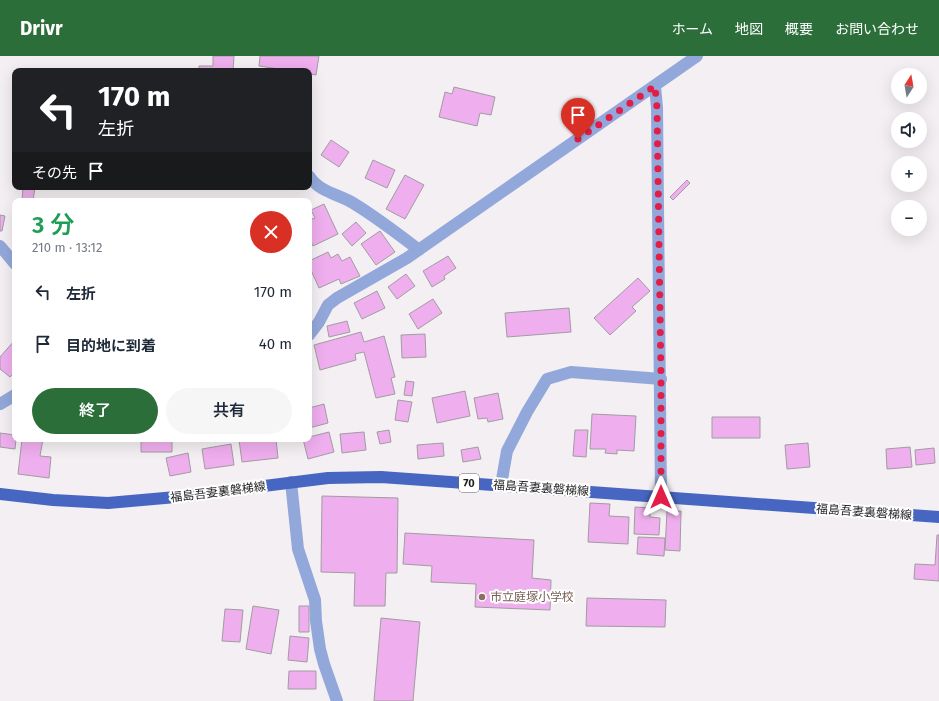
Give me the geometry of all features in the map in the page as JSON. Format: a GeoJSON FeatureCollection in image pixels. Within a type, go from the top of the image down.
{"type":"FeatureCollection","features":[{"type":"Feature","properties":{"kind":"main road","name":"福島吾妻裏磐梯線"},"geometry":{"type":"LineString","coordinates":[[0,494],[53,500],[108,503],[176,497],[328,478],[381,477],[939,517]]}},
{"type":"Feature","properties":{"kind":"street"},"geometry":{"type":"LineString","coordinates":[[312,331],[319,322],[328,305],[337,298],[419,250],[697,56]]}},
{"type":"Feature","properties":{"kind":"street"},"geometry":{"type":"LineString","coordinates":[[655,86],[657,108],[661,379],[661,497]]}},
{"type":"Feature","properties":{"kind":"street"},"geometry":{"type":"LineString","coordinates":[[312,180],[320,188],[351,202],[385,224],[419,250]]}},
{"type":"Feature","properties":{"kind":"street"},"geometry":{"type":"LineString","coordinates":[[0,246],[12,260]]}},
{"type":"Feature","properties":{"kind":"street"},"geometry":{"type":"LineString","coordinates":[[501,485],[507,451],[527,412],[548,379],[571,372],[661,379]]}},
{"type":"Feature","properties":{"kind":"street"},"geometry":{"type":"LineString","coordinates":[[0,404],[12,397]]}},
{"type":"Feature","properties":{"kind":"street"},"geometry":{"type":"LineString","coordinates":[[291,482],[298,549],[315,600],[320,649],[337,701]]}},
{"type":"Feature","properties":{"kind":"building"},"geometry":{"type":"Polygon","coordinates":[[[213,56],[234,56],[233,68],[199,68],[199,66],[213,66],[213,56]]]}},
{"type":"Feature","properties":{"kind":"building"},"geometry":{"type":"Polygon","coordinates":[[[260,56],[319,56],[316,75],[312,74],[312,68],[272,68],[259,66],[260,56]]]}},
{"type":"Feature","properties":{"kind":"building"},"geometry":{"type":"Polygon","coordinates":[[[454,87],[495,97],[491,115],[480,113],[477,126],[439,117],[445,92],[452,94],[454,87]]]}},
{"type":"Feature","properties":{"kind":"building"},"geometry":{"type":"Polygon","coordinates":[[[331,140],[349,152],[339,167],[321,155],[331,140]]]}},
{"type":"Feature","properties":{"kind":"building"},"geometry":{"type":"Polygon","coordinates":[[[373,160],[395,170],[387,188],[365,178],[373,160]]]}},
{"type":"Feature","properties":{"kind":"building"},"geometry":{"type":"Polygon","coordinates":[[[405,175],[424,185],[405,219],[386,209],[405,175]]]}},
{"type":"Feature","properties":{"kind":"building"},"geometry":{"type":"Polygon","coordinates":[[[687,180],[690,183],[673,200],[670,197],[687,180]]]}},
{"type":"Feature","properties":{"kind":"building"},"geometry":{"type":"Polygon","coordinates":[[[23,190],[35,190],[33,198],[22,198],[23,190]]]}},
{"type":"Feature","properties":{"kind":"building"},"geometry":{"type":"Polygon","coordinates":[[[324,204],[338,234],[313,246],[312,219],[315,218],[312,210],[324,204]]]}},
{"type":"Feature","properties":{"kind":"building"},"geometry":{"type":"Polygon","coordinates":[[[0,215],[5,216],[2,231],[0,231],[0,215]]]}},
{"type":"Feature","properties":{"kind":"building"},"geometry":{"type":"Polygon","coordinates":[[[356,222],[366,233],[352,246],[342,234],[356,222]]]}},
{"type":"Feature","properties":{"kind":"building"},"geometry":{"type":"Polygon","coordinates":[[[380,231],[395,252],[376,265],[361,244],[380,231]]]}},
{"type":"Feature","properties":{"kind":"building"},"geometry":{"type":"Polygon","coordinates":[[[328,252],[331,258],[338,254],[342,261],[350,257],[360,276],[341,284],[339,279],[319,288],[312,273],[312,260],[328,252]]]}},
{"type":"Feature","properties":{"kind":"building"},"geometry":{"type":"Polygon","coordinates":[[[448,256],[456,268],[444,276],[445,279],[432,287],[423,271],[448,256]]]}},
{"type":"Feature","properties":{"kind":"building"},"geometry":{"type":"Polygon","coordinates":[[[406,274],[415,286],[397,299],[388,287],[406,274]]]}},
{"type":"Feature","properties":{"kind":"building"},"geometry":{"type":"Polygon","coordinates":[[[638,278],[650,291],[632,307],[636,311],[610,335],[594,318],[638,278]]]}},
{"type":"Feature","properties":{"kind":"building"},"geometry":{"type":"Polygon","coordinates":[[[377,291],[385,308],[362,319],[354,303],[377,291]]]}},
{"type":"Feature","properties":{"kind":"building"},"geometry":{"type":"Polygon","coordinates":[[[433,299],[442,313],[418,329],[409,314],[433,299]]]}},
{"type":"Feature","properties":{"kind":"building"},"geometry":{"type":"Polygon","coordinates":[[[569,308],[571,332],[507,337],[505,313],[569,308]]]}},
{"type":"Feature","properties":{"kind":"building"},"geometry":{"type":"Polygon","coordinates":[[[347,321],[350,332],[329,337],[327,326],[347,321]]]}},
{"type":"Feature","properties":{"kind":"building"},"geometry":{"type":"Polygon","coordinates":[[[361,332],[364,342],[384,336],[395,377],[391,378],[395,394],[376,398],[364,352],[355,354],[356,360],[320,370],[314,345],[361,332]]]}},
{"type":"Feature","properties":{"kind":"building"},"geometry":{"type":"Polygon","coordinates":[[[425,334],[426,357],[402,358],[401,335],[425,334]]]}},
{"type":"Feature","properties":{"kind":"building"},"geometry":{"type":"Polygon","coordinates":[[[12,343],[12,375],[10,377],[0,369],[0,357],[12,343]]]}},
{"type":"Feature","properties":{"kind":"building"},"geometry":{"type":"Polygon","coordinates":[[[406,381],[414,382],[412,396],[404,395],[406,381]]]}},
{"type":"Feature","properties":{"kind":"building"},"geometry":{"type":"Polygon","coordinates":[[[465,391],[470,416],[437,423],[432,398],[465,391]]]}},
{"type":"Feature","properties":{"kind":"building"},"geometry":{"type":"Polygon","coordinates":[[[498,393],[503,419],[488,422],[487,418],[478,419],[474,398],[498,393]]]}},
{"type":"Feature","properties":{"kind":"building"},"geometry":{"type":"Polygon","coordinates":[[[398,400],[412,402],[408,422],[395,420],[398,400]]]}},
{"type":"Feature","properties":{"kind":"building"},"geometry":{"type":"Polygon","coordinates":[[[324,404],[328,423],[312,427],[312,407],[324,404]]]}},
{"type":"Feature","properties":{"kind":"building"},"geometry":{"type":"Polygon","coordinates":[[[592,414],[636,416],[634,451],[617,450],[617,454],[605,453],[606,449],[590,449],[592,414]]]}},
{"type":"Feature","properties":{"kind":"building"},"geometry":{"type":"Polygon","coordinates":[[[712,417],[760,417],[760,438],[712,438],[712,417]]]}},
{"type":"Feature","properties":{"kind":"building"},"geometry":{"type":"Polygon","coordinates":[[[389,430],[391,442],[380,444],[377,432],[389,430]]]}},
{"type":"Feature","properties":{"kind":"building"},"geometry":{"type":"Polygon","coordinates":[[[575,430],[588,430],[586,457],[573,456],[575,430]]]}},
{"type":"Feature","properties":{"kind":"building"},"geometry":{"type":"Polygon","coordinates":[[[329,432],[334,452],[308,459],[304,442],[312,442],[312,436],[329,432]]]}},
{"type":"Feature","properties":{"kind":"building"},"geometry":{"type":"Polygon","coordinates":[[[364,432],[366,450],[342,453],[340,434],[364,432]]]}},
{"type":"Feature","properties":{"kind":"building"},"geometry":{"type":"Polygon","coordinates":[[[0,433],[12,435],[12,442],[16,442],[15,449],[0,447],[0,433]]]}},
{"type":"Feature","properties":{"kind":"building"},"geometry":{"type":"Polygon","coordinates":[[[22,442],[42,442],[40,456],[51,457],[49,478],[18,474],[22,442]]]}},
{"type":"Feature","properties":{"kind":"building"},"geometry":{"type":"Polygon","coordinates":[[[141,442],[172,442],[172,452],[141,452],[141,442]]]}},
{"type":"Feature","properties":{"kind":"building"},"geometry":{"type":"Polygon","coordinates":[[[239,442],[276,442],[278,458],[242,462],[239,442]]]}},
{"type":"Feature","properties":{"kind":"building"},"geometry":{"type":"Polygon","coordinates":[[[443,443],[444,456],[418,459],[417,445],[443,443]]]}},
{"type":"Feature","properties":{"kind":"building"},"geometry":{"type":"Polygon","coordinates":[[[808,443],[810,467],[787,469],[785,445],[808,443]]]}},
{"type":"Feature","properties":{"kind":"building"},"geometry":{"type":"Polygon","coordinates":[[[231,444],[234,465],[205,469],[202,449],[231,444]]]}},
{"type":"Feature","properties":{"kind":"building"},"geometry":{"type":"Polygon","coordinates":[[[478,447],[481,459],[463,462],[461,450],[478,447]]]}},
{"type":"Feature","properties":{"kind":"building"},"geometry":{"type":"Polygon","coordinates":[[[910,447],[912,467],[887,469],[886,449],[910,447]]]}},
{"type":"Feature","properties":{"kind":"building"},"geometry":{"type":"Polygon","coordinates":[[[934,448],[935,463],[916,465],[915,450],[934,448]]]}},
{"type":"Feature","properties":{"kind":"building"},"geometry":{"type":"Polygon","coordinates":[[[188,453],[191,472],[170,476],[166,458],[188,453]]]}},
{"type":"Feature","properties":{"kind":"building"},"geometry":{"type":"Polygon","coordinates":[[[322,496],[398,498],[397,573],[386,573],[385,606],[354,606],[355,573],[321,572],[322,496]]]}},
{"type":"Feature","properties":{"kind":"building"},"geometry":{"type":"Polygon","coordinates":[[[590,503],[610,504],[609,516],[629,517],[628,544],[588,542],[590,503]]]}},
{"type":"Feature","properties":{"kind":"building"},"geometry":{"type":"Polygon","coordinates":[[[635,507],[650,508],[650,517],[660,518],[659,535],[634,534],[635,507]]]}},
{"type":"Feature","properties":{"kind":"building"},"geometry":{"type":"Polygon","coordinates":[[[667,511],[681,511],[680,551],[665,550],[667,511]]]}},
{"type":"Feature","properties":{"kind":"building"},"geometry":{"type":"Polygon","coordinates":[[[405,533],[534,540],[532,578],[551,580],[550,610],[475,607],[476,584],[431,582],[432,566],[403,564],[405,533]]]}},
{"type":"Feature","properties":{"kind":"building"},"geometry":{"type":"Polygon","coordinates":[[[937,535],[939,535],[939,581],[914,579],[915,564],[935,565],[937,535]]]}},
{"type":"Feature","properties":{"kind":"building"},"geometry":{"type":"Polygon","coordinates":[[[638,537],[665,538],[664,556],[637,554],[638,537]]]}},
{"type":"Feature","properties":{"kind":"building"},"geometry":{"type":"Polygon","coordinates":[[[587,598],[666,600],[665,627],[586,626],[587,598]]]}},
{"type":"Feature","properties":{"kind":"building"},"geometry":{"type":"Polygon","coordinates":[[[253,606],[279,610],[271,654],[246,649],[253,606]]]}},
{"type":"Feature","properties":{"kind":"building"},"geometry":{"type":"Polygon","coordinates":[[[299,606],[309,606],[309,632],[299,632],[299,606]]]}},
{"type":"Feature","properties":{"kind":"building"},"geometry":{"type":"Polygon","coordinates":[[[225,609],[243,610],[240,642],[222,641],[225,609]]]}},
{"type":"Feature","properties":{"kind":"building"},"geometry":{"type":"Polygon","coordinates":[[[381,618],[420,622],[413,701],[374,701],[381,618]]]}},
{"type":"Feature","properties":{"kind":"building"},"geometry":{"type":"Polygon","coordinates":[[[290,636],[309,638],[307,662],[288,660],[290,636]]]}},
{"type":"Feature","properties":{"kind":"building"},"geometry":{"type":"Polygon","coordinates":[[[289,671],[316,671],[316,689],[288,689],[289,671]]]}},
{"type":"Feature","properties":{"kind":"place","name":"市立庭塚小学校"},"geometry":{"type":"Point","coordinates":[482,597]}},
{"type":"Feature","properties":{"kind":"route"},"geometry":{"type":"LineString","coordinates":[[578,139],[655,86],[657,108],[661,379],[661,497]]}}]}
